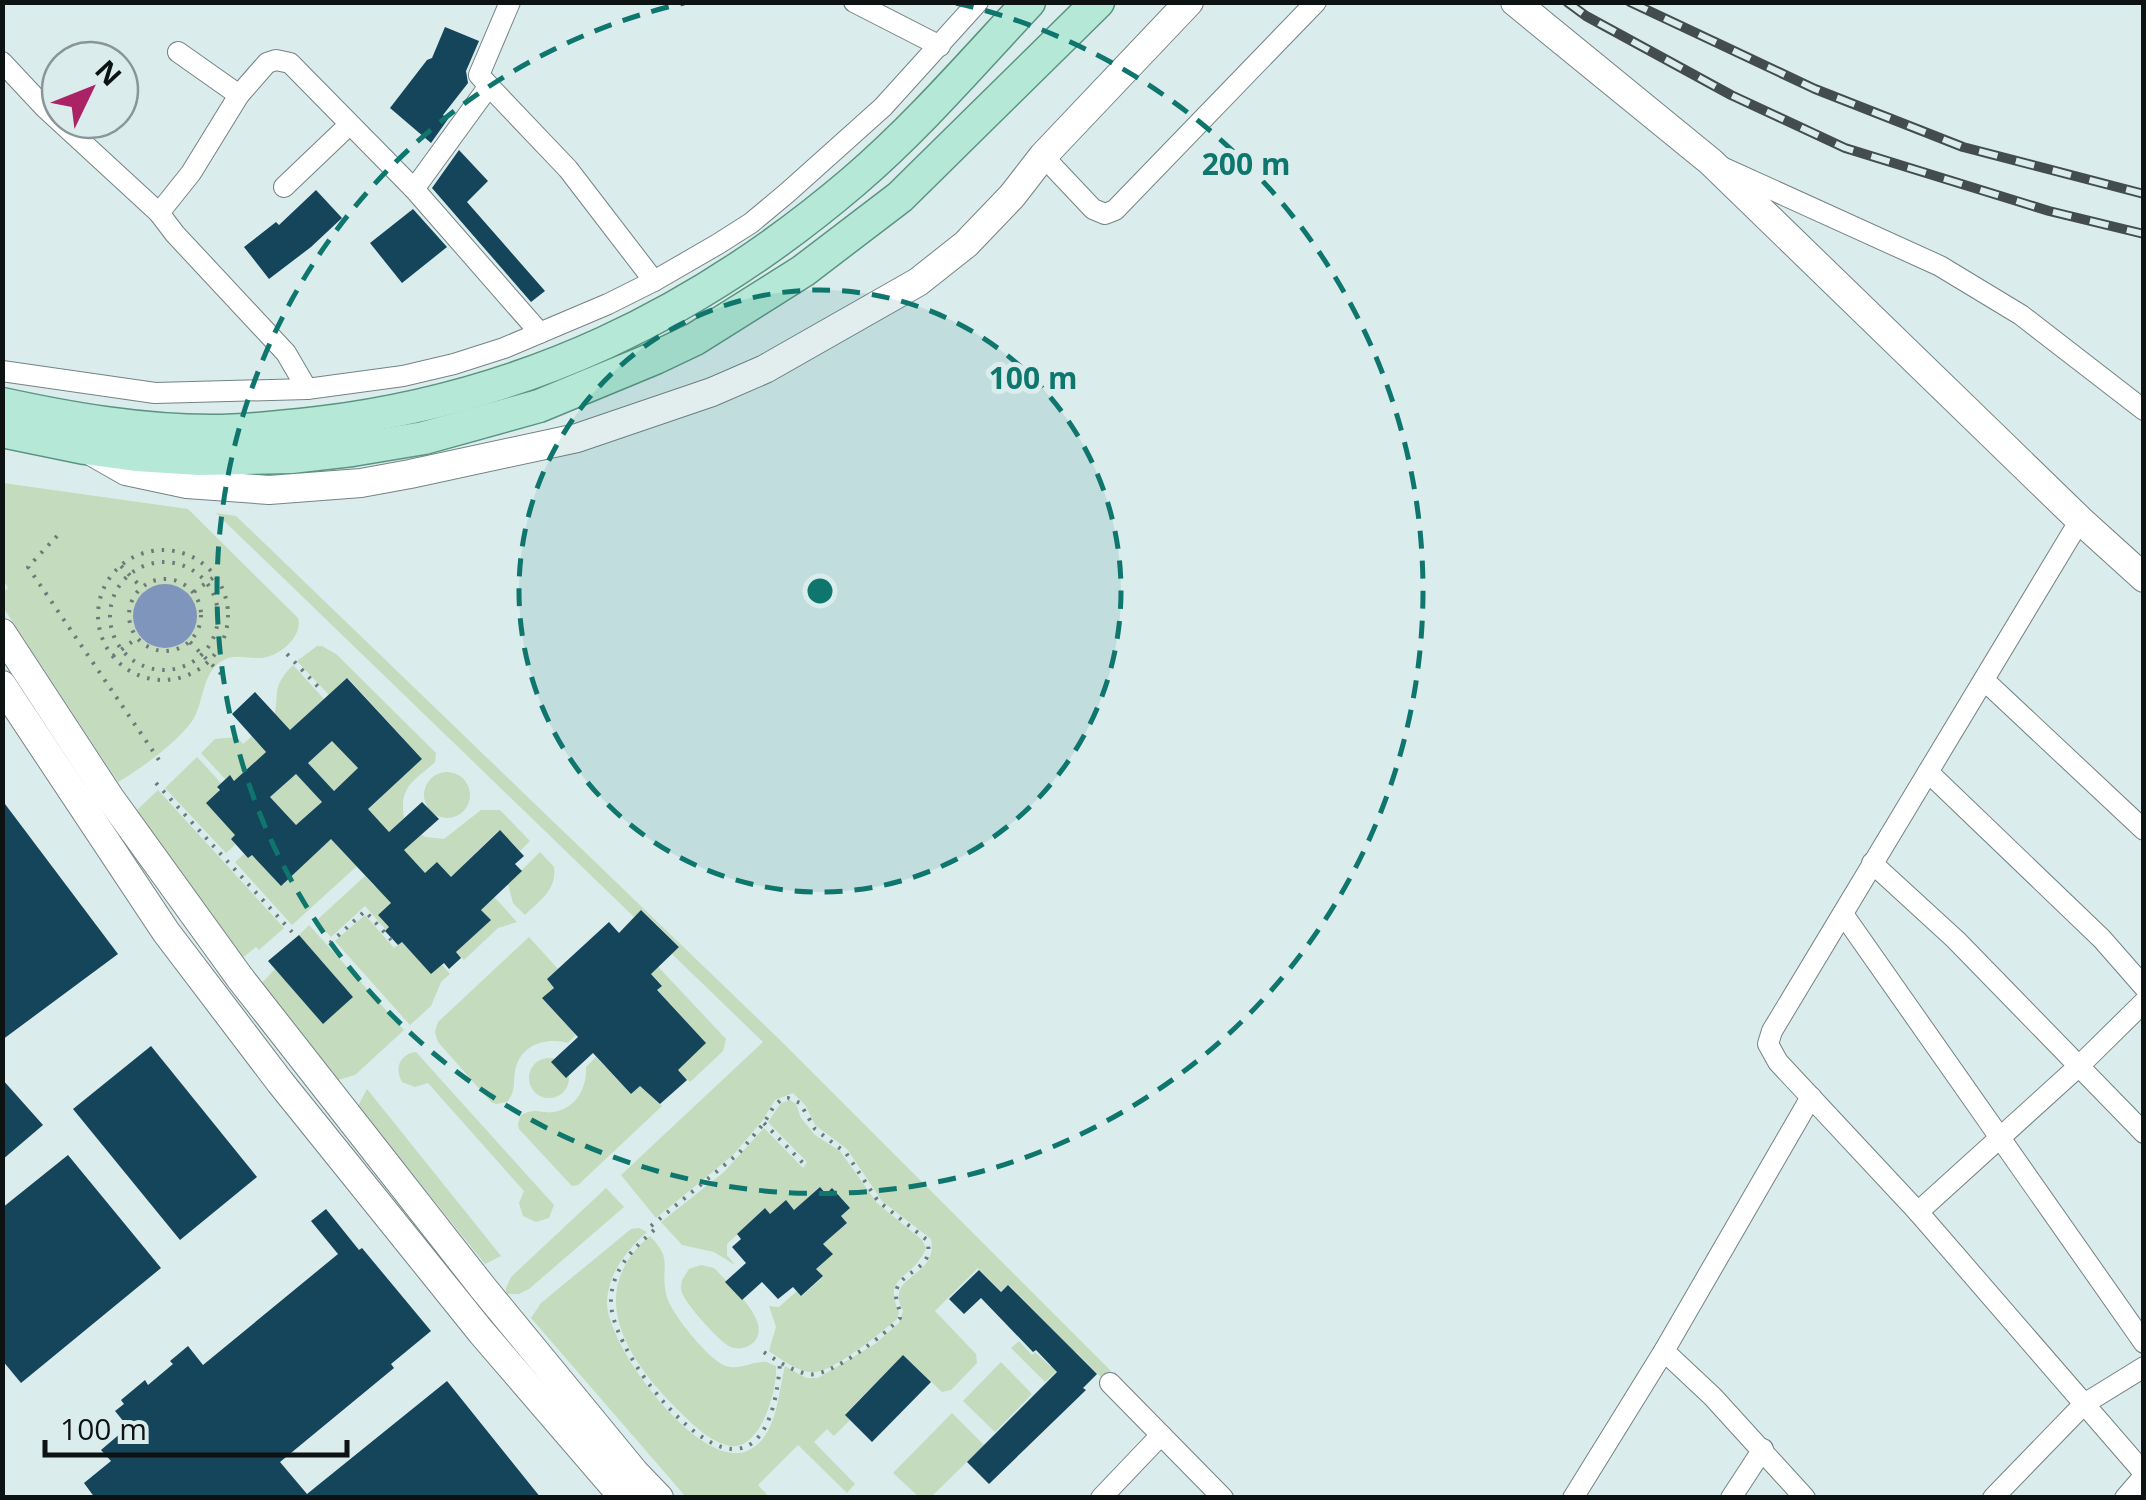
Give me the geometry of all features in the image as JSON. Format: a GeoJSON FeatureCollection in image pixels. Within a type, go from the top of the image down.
{"type":"FeatureCollection","features":[{"type":"Feature","properties":{"kind":"main road"},"geometry":{"type":"LineString","coordinates":[[2,404],[144,428],[260,429],[414,407],[557,364],[611,342],[710,288],[823,206],[858,178],[935,102],[1028,2]]}},
{"type":"Feature","properties":{"kind":"main road"},"geometry":{"type":"LineString","coordinates":[[2,431],[136,455],[200,459],[291,457],[424,438],[540,406],[695,339],[803,272],[884,209],[1098,2]]}},
{"type":"Feature","properties":{"kind":"main road"},"geometry":{"type":"LineString","coordinates":[[2,455],[86,448]]}},
{"type":"Feature","properties":{"kind":"street"},"geometry":{"type":"LineString","coordinates":[[510,2],[479,75],[568,169],[654,281]]}},
{"type":"Feature","properties":{"kind":"street"},"geometry":{"type":"LineString","coordinates":[[854,2],[940,46]]}},
{"type":"Feature","properties":{"kind":"street"},"geometry":{"type":"LineString","coordinates":[[2,370],[155,392],[307,389],[403,376],[454,364],[540,333],[654,281],[718,244],[775,203],[883,107],[978,2]]}},
{"type":"Feature","properties":{"kind":"street"},"geometry":{"type":"LineString","coordinates":[[86,448],[126,472],[187,484],[268,490],[361,482],[578,438],[741,381],[918,282],[966,244],[1012,196],[1042,156],[1188,2]]}},
{"type":"Feature","properties":{"kind":"street"},"geometry":{"type":"LineString","coordinates":[[1042,156],[1093,209],[1105,214],[1114,210],[1316,2]]}},
{"type":"Feature","properties":{"kind":"street"},"geometry":{"type":"LineString","coordinates":[[1515,2],[1711,162],[2144,578]]}},
{"type":"Feature","properties":{"kind":"street"},"geometry":{"type":"LineString","coordinates":[[178,52],[239,95]]}},
{"type":"Feature","properties":{"kind":"street"},"geometry":{"type":"LineString","coordinates":[[2,62],[45,108],[159,213],[286,353],[307,389]]}},
{"type":"Feature","properties":{"kind":"street"},"geometry":{"type":"LineString","coordinates":[[159,213],[191,173],[239,95],[266,63],[290,63],[414,189],[540,333]]}},
{"type":"Feature","properties":{"kind":"street"},"geometry":{"type":"LineString","coordinates":[[414,189],[489,86]]}},
{"type":"Feature","properties":{"kind":"street"},"geometry":{"type":"LineString","coordinates":[[284,187],[349,125]]}},
{"type":"Feature","properties":{"kind":"street"},"geometry":{"type":"LineString","coordinates":[[1711,162],[1940,266],[2022,315],[2144,410]]}},
{"type":"Feature","properties":{"kind":"street"},"geometry":{"type":"LineString","coordinates":[[2080,520],[1872,863],[1768,1044],[1778,1062],[1918,1212],[2144,1475],[2125,1498]]}},
{"type":"Feature","properties":{"kind":"street"},"geometry":{"type":"LineString","coordinates":[[2,633],[166,932],[280,1082],[493,1346],[624,1498]]}},
{"type":"Feature","properties":{"kind":"street"},"geometry":{"type":"LineString","coordinates":[[1984,680],[2144,830]]}},
{"type":"Feature","properties":{"kind":"street"},"geometry":{"type":"LineString","coordinates":[[2,684],[522,1335],[659,1498]]}},
{"type":"Feature","properties":{"kind":"street"},"geometry":{"type":"LineString","coordinates":[[1928,772],[2102,940],[2144,986]]}},
{"type":"Feature","properties":{"kind":"street"},"geometry":{"type":"LineString","coordinates":[[1872,863],[1956,940],[2144,1133]]}},
{"type":"Feature","properties":{"kind":"street"},"geometry":{"type":"LineString","coordinates":[[1843,914],[2144,1343]]}},
{"type":"Feature","properties":{"kind":"street"},"geometry":{"type":"LineString","coordinates":[[1918,1212],[2144,1002]]}},
{"type":"Feature","properties":{"kind":"street"},"geometry":{"type":"LineString","coordinates":[[1573,1498],[1664,1351],[1811,1097]]}},
{"type":"Feature","properties":{"kind":"street"},"geometry":{"type":"LineString","coordinates":[[388,1216],[412,1197]]}},
{"type":"Feature","properties":{"kind":"street"},"geometry":{"type":"LineString","coordinates":[[1664,1351],[1714,1397],[1805,1498]]}},
{"type":"Feature","properties":{"kind":"street"},"geometry":{"type":"LineString","coordinates":[[1993,1498],[2084,1404],[2144,1367]]}},
{"type":"Feature","properties":{"kind":"street"},"geometry":{"type":"LineString","coordinates":[[1110,1382],[1223,1498]]}},
{"type":"Feature","properties":{"kind":"street"},"geometry":{"type":"LineString","coordinates":[[1101,1498],[1162,1435]]}},
{"type":"Feature","properties":{"kind":"street"},"geometry":{"type":"LineString","coordinates":[[1731,1498],[1762,1449]]}},
{"type":"Feature","properties":{"kind":"path"},"geometry":{"type":"LineString","coordinates":[[56,536],[28,567],[159,760]]}},
{"type":"Feature","properties":{"kind":"path"},"geometry":{"type":"LineString","coordinates":[[170,550],[195,558],[215,576],[226,600],[227,626],[224,639],[208,662],[189,674],[166,680],[131,671],[113,656],[101,634],[98,609],[105,585],[120,566],[144,552],[170,550]]}},
{"type":"Feature","properties":{"kind":"path"},"geometry":{"type":"LineString","coordinates":[[163,562],[187,567],[206,582],[218,614],[214,636],[202,655],[183,668],[161,671],[138,664],[121,650],[111,631],[109,610],[116,591],[129,574],[163,562]]}},
{"type":"Feature","properties":{"kind":"path"},"geometry":{"type":"LineString","coordinates":[[120,566],[141,587]]}},
{"type":"Feature","properties":{"kind":"path"},"geometry":{"type":"LineString","coordinates":[[194,592],[215,576]]}},
{"type":"Feature","properties":{"kind":"path"},"geometry":{"type":"LineString","coordinates":[[168,578],[194,592],[202,618],[190,642],[163,651],[137,638],[130,624],[129,608],[141,587],[168,578]]}},
{"type":"Feature","properties":{"kind":"path"},"geometry":{"type":"LineString","coordinates":[[113,656],[137,638]]}},
{"type":"Feature","properties":{"kind":"path"},"geometry":{"type":"LineString","coordinates":[[190,642],[222,675]]}},
{"type":"Feature","properties":{"kind":"path"},"geometry":{"type":"LineString","coordinates":[[288,654],[322,692]]}},
{"type":"Feature","properties":{"kind":"path"},"geometry":{"type":"LineString","coordinates":[[156,783],[292,932]]}},
{"type":"Feature","properties":{"kind":"path"},"geometry":{"type":"LineString","coordinates":[[330,943],[364,911],[396,945]]}},
{"type":"Feature","properties":{"kind":"path"},"geometry":{"type":"LineString","coordinates":[[758,1349],[806,1374],[818,1375],[874,1342],[900,1318],[897,1288],[928,1253],[929,1243],[878,1201],[856,1164],[838,1145],[814,1129],[795,1099],[782,1099],[774,1106],[738,1153],[625,1258],[611,1302],[622,1343],[662,1399],[700,1434],[730,1449],[757,1439],[766,1425],[776,1400],[780,1361]]}},
{"type":"Feature","properties":{"kind":"path"},"geometry":{"type":"LineString","coordinates":[[764,1123],[804,1164]]}},
{"type":"Feature","properties":{"kind":"green space"},"geometry":{"type":"Polygon","coordinates":[[[3,483],[188,509],[298,618],[297,632],[275,654],[231,657],[216,666],[207,678],[189,725],[160,753],[118,782],[3,607],[3,593],[8,588],[3,579],[3,483]]]}},
{"type":"Feature","properties":{"kind":"green space"},"geometry":{"type":"Polygon","coordinates":[[[216,513],[236,516],[780,1040],[1111,1371],[1103,1379],[1076,1352],[1045,1382],[1011,1348],[1019,1341],[1050,1366],[1070,1347],[1009,1285],[1001,1291],[978,1268],[935,1311],[976,1354],[977,1363],[951,1390],[942,1392],[903,1355],[845,1414],[850,1420],[834,1436],[827,1429],[814,1442],[855,1484],[847,1493],[798,1445],[758,1485],[769,1497],[686,1497],[531,1318],[541,1303],[631,1229],[647,1232],[625,1255],[611,1282],[607,1303],[611,1323],[640,1376],[661,1403],[709,1445],[731,1453],[751,1449],[767,1433],[776,1412],[785,1366],[806,1378],[818,1378],[875,1344],[899,1323],[903,1311],[900,1290],[927,1262],[931,1239],[882,1201],[847,1149],[815,1125],[806,1106],[793,1093],[775,1100],[733,1155],[656,1218],[621,1175],[763,1042],[672,954],[679,946],[642,910],[634,917],[216,513]]]}},
{"type":"Feature","properties":{"kind":"green space"},"geometry":{"type":"Polygon","coordinates":[[[317,646],[336,654],[436,753],[435,762],[406,791],[404,818],[389,832],[358,813],[422,759],[348,678],[329,695],[297,661],[317,646]]]}},
{"type":"Feature","properties":{"kind":"green space"},"geometry":{"type":"Polygon","coordinates":[[[293,665],[324,699],[287,733],[274,718],[279,684],[293,665]]]}},
{"type":"Feature","properties":{"kind":"green space"},"geometry":{"type":"Polygon","coordinates":[[[252,736],[266,752],[235,781],[230,776],[225,779],[201,753],[215,739],[237,737],[243,744],[252,736]]]}},
{"type":"Feature","properties":{"kind":"green space"},"geometry":{"type":"Polygon","coordinates":[[[332,741],[358,768],[334,791],[308,763],[332,741]]]}},
{"type":"Feature","properties":{"kind":"green space"},"geometry":{"type":"Polygon","coordinates":[[[197,757],[221,783],[217,787],[235,835],[231,839],[236,844],[226,853],[165,788],[197,757]]]}},
{"type":"Feature","properties":{"kind":"green space"},"geometry":{"type":"Polygon","coordinates":[[[447,772],[463,779],[470,795],[463,811],[447,818],[431,811],[424,795],[431,779],[447,772]]]}},
{"type":"Feature","properties":{"kind":"green space"},"geometry":{"type":"Polygon","coordinates":[[[296,774],[322,802],[296,825],[270,797],[296,774]]]}},
{"type":"Feature","properties":{"kind":"green space"},"geometry":{"type":"Polygon","coordinates":[[[158,790],[284,928],[259,950],[256,947],[241,959],[135,812],[158,790]]]}},
{"type":"Feature","properties":{"kind":"green space"},"geometry":{"type":"Polygon","coordinates":[[[481,810],[500,810],[530,841],[520,851],[499,830],[464,864],[517,922],[498,928],[464,960],[456,952],[490,920],[438,863],[418,880],[401,846],[417,832],[444,839],[481,810]]]}},
{"type":"Feature","properties":{"kind":"green space"},"geometry":{"type":"Polygon","coordinates":[[[339,830],[357,866],[292,925],[235,862],[244,854],[248,858],[252,855],[281,886],[339,830]]]}},
{"type":"Feature","properties":{"kind":"green space"},"geometry":{"type":"Polygon","coordinates":[[[540,852],[554,867],[553,882],[525,915],[513,903],[508,884],[540,852]]]}},
{"type":"Feature","properties":{"kind":"green space"},"geometry":{"type":"Polygon","coordinates":[[[365,876],[375,887],[385,878],[400,895],[378,915],[389,927],[386,930],[365,906],[331,937],[316,921],[365,876]]]}},
{"type":"Feature","properties":{"kind":"green space"},"geometry":{"type":"Polygon","coordinates":[[[365,915],[394,948],[402,942],[431,973],[442,965],[450,974],[441,982],[431,1006],[410,1025],[335,941],[365,915]]]}},
{"type":"Feature","properties":{"kind":"green space"},"geometry":{"type":"Polygon","coordinates":[[[309,925],[404,1030],[355,1075],[338,1080],[261,984],[275,969],[323,1023],[353,997],[299,935],[309,925]]]}},
{"type":"Feature","properties":{"kind":"green space"},"geometry":{"type":"Polygon","coordinates":[[[529,937],[558,969],[547,979],[554,988],[543,999],[576,1035],[568,1043],[542,1042],[528,1049],[518,1062],[510,1098],[496,1104],[438,1042],[435,1032],[438,1022],[529,937]]]}},
{"type":"Feature","properties":{"kind":"green space"},"geometry":{"type":"Polygon","coordinates":[[[647,955],[726,1039],[723,1051],[690,1082],[678,1070],[657,990],[662,985],[640,962],[647,955]]]}},
{"type":"Feature","properties":{"kind":"green space"},"geometry":{"type":"Polygon","coordinates":[[[416,1052],[554,1205],[549,1218],[536,1222],[523,1216],[519,1203],[524,1191],[428,1083],[415,1087],[402,1082],[400,1062],[416,1052]]]}},
{"type":"Feature","properties":{"kind":"green space"},"geometry":{"type":"Polygon","coordinates":[[[596,1057],[631,1094],[640,1086],[662,1106],[578,1185],[572,1186],[518,1124],[526,1113],[554,1112],[569,1106],[582,1089],[586,1067],[596,1057]]]}},
{"type":"Feature","properties":{"kind":"green space"},"geometry":{"type":"Polygon","coordinates":[[[549,1058],[563,1064],[569,1078],[563,1092],[549,1098],[535,1092],[529,1078],[535,1064],[549,1058]]]}},
{"type":"Feature","properties":{"kind":"green space"},"geometry":{"type":"Polygon","coordinates":[[[367,1089],[501,1256],[485,1264],[358,1106],[367,1089]]]}},
{"type":"Feature","properties":{"kind":"green space"},"geometry":{"type":"Polygon","coordinates":[[[790,1100],[815,1135],[840,1151],[877,1203],[922,1240],[926,1248],[896,1283],[897,1319],[845,1358],[814,1372],[797,1368],[769,1351],[776,1327],[769,1306],[779,1307],[797,1291],[802,1296],[823,1277],[816,1269],[832,1254],[823,1244],[847,1223],[841,1216],[850,1208],[833,1189],[826,1194],[820,1187],[794,1210],[786,1201],[770,1214],[765,1208],[727,1244],[727,1255],[735,1265],[714,1252],[682,1245],[661,1222],[724,1172],[764,1128],[803,1168],[807,1162],[768,1122],[781,1103],[790,1100]]]}},
{"type":"Feature","properties":{"kind":"green space"},"geometry":{"type":"Polygon","coordinates":[[[606,1188],[624,1207],[529,1289],[506,1294],[511,1277],[606,1188]]]}},
{"type":"Feature","properties":{"kind":"green space"},"geometry":{"type":"Polygon","coordinates":[[[650,1236],[664,1258],[668,1301],[703,1348],[729,1367],[764,1362],[776,1366],[766,1416],[742,1445],[723,1444],[693,1425],[657,1388],[628,1346],[619,1324],[619,1279],[630,1257],[650,1236]]]}},
{"type":"Feature","properties":{"kind":"green space"},"geometry":{"type":"Polygon","coordinates":[[[701,1265],[714,1268],[749,1306],[758,1326],[758,1335],[751,1345],[737,1348],[726,1344],[686,1300],[682,1280],[689,1269],[701,1265]]]}},
{"type":"Feature","properties":{"kind":"green space"},"geometry":{"type":"Polygon","coordinates":[[[1001,1362],[1032,1394],[995,1432],[963,1401],[1001,1362]]]}},
{"type":"Feature","properties":{"kind":"green space"},"geometry":{"type":"Polygon","coordinates":[[[952,1413],[984,1445],[931,1497],[919,1497],[893,1473],[952,1413]]]}},
{"type":"Feature","properties":{"kind":"water"},"geometry":{"type":"Polygon","coordinates":[[[165,584],[188,593],[197,616],[188,639],[165,648],[142,639],[133,616],[142,593],[165,584]]]}},
{"type":"Feature","properties":{"kind":"building"},"geometry":{"type":"Polygon","coordinates":[[[445,27],[479,41],[466,71],[468,83],[443,115],[448,119],[431,143],[390,108],[432,58],[445,27]]]}},
{"type":"Feature","properties":{"kind":"building"},"geometry":{"type":"Polygon","coordinates":[[[459,150],[488,181],[467,202],[545,291],[531,302],[432,188],[459,150]]]}},
{"type":"Feature","properties":{"kind":"building"},"geometry":{"type":"Polygon","coordinates":[[[316,190],[342,218],[269,279],[244,247],[276,222],[279,225],[316,190]]]}},
{"type":"Feature","properties":{"kind":"building"},"geometry":{"type":"Polygon","coordinates":[[[413,209],[447,247],[402,283],[370,243],[413,209]]]}},
{"type":"Feature","properties":{"kind":"building"},"geometry":{"type":"Polygon","coordinates":[[[347,678],[422,759],[368,809],[389,832],[422,802],[439,819],[404,850],[425,873],[437,862],[451,877],[500,830],[524,856],[515,864],[522,871],[481,910],[491,920],[456,952],[461,958],[449,969],[444,963],[431,974],[402,942],[398,945],[385,931],[389,927],[378,915],[391,903],[331,839],[281,886],[252,855],[248,858],[231,839],[235,835],[206,803],[230,775],[234,781],[266,752],[232,714],[255,692],[290,730],[347,678]],[[332,741],[308,763],[334,791],[358,768],[332,741]],[[296,774],[270,797],[296,825],[322,802],[296,774]]]}},
{"type":"Feature","properties":{"kind":"building"},"geometry":{"type":"Polygon","coordinates":[[[2,800],[118,954],[2,1040],[2,800]]]}},
{"type":"Feature","properties":{"kind":"building"},"geometry":{"type":"Polygon","coordinates":[[[641,910],[679,947],[651,974],[662,986],[657,990],[706,1043],[678,1070],[687,1080],[660,1104],[640,1086],[631,1094],[593,1053],[566,1078],[551,1062],[578,1037],[542,998],[554,988],[547,979],[609,922],[619,933],[641,910]]]}},
{"type":"Feature","properties":{"kind":"building"},"geometry":{"type":"Polygon","coordinates":[[[299,935],[353,997],[323,1024],[268,961],[299,935]]]}},
{"type":"Feature","properties":{"kind":"building"},"geometry":{"type":"Polygon","coordinates":[[[151,1046],[257,1177],[180,1240],[73,1109],[151,1046]]]}},
{"type":"Feature","properties":{"kind":"building"},"geometry":{"type":"Polygon","coordinates":[[[2,1079],[43,1125],[2,1160],[2,1079]]]}},
{"type":"Feature","properties":{"kind":"building"},"geometry":{"type":"Polygon","coordinates":[[[68,1155],[161,1268],[21,1383],[2,1360],[2,1208],[68,1155]]]}},
{"type":"Feature","properties":{"kind":"building"},"geometry":{"type":"Polygon","coordinates":[[[820,1187],[826,1194],[832,1188],[850,1208],[841,1216],[847,1223],[823,1244],[833,1254],[816,1269],[823,1276],[801,1296],[793,1287],[778,1299],[762,1282],[742,1300],[725,1282],[746,1263],[732,1247],[741,1239],[737,1234],[765,1208],[770,1214],[786,1200],[794,1210],[820,1187]]]}},
{"type":"Feature","properties":{"kind":"building"},"geometry":{"type":"Polygon","coordinates":[[[326,1209],[431,1331],[391,1364],[394,1368],[280,1462],[307,1494],[447,1381],[541,1498],[95,1498],[84,1483],[111,1461],[101,1450],[128,1427],[115,1411],[124,1404],[121,1400],[145,1380],[148,1385],[188,1346],[203,1365],[338,1254],[311,1221],[326,1209]]]}},
{"type":"Feature","properties":{"kind":"building"},"geometry":{"type":"Polygon","coordinates":[[[979,1270],[1001,1292],[1008,1285],[1097,1374],[1083,1388],[1086,1390],[989,1484],[967,1462],[1057,1372],[981,1298],[964,1314],[949,1299],[979,1270]]]}},
{"type":"Feature","properties":{"kind":"building"},"geometry":{"type":"Polygon","coordinates":[[[903,1355],[931,1382],[872,1442],[845,1415],[903,1355]]]}},
{"type":"Feature","properties":{"kind":"railway"},"geometry":{"type":"LineString","coordinates":[[1567,2],[1731,95],[1845,148],[2049,211],[2144,234]]}},
{"type":"Feature","properties":{"kind":"railway"},"geometry":{"type":"LineString","coordinates":[[1630,2],[1815,89],[1963,147],[2144,194]]}}]}
